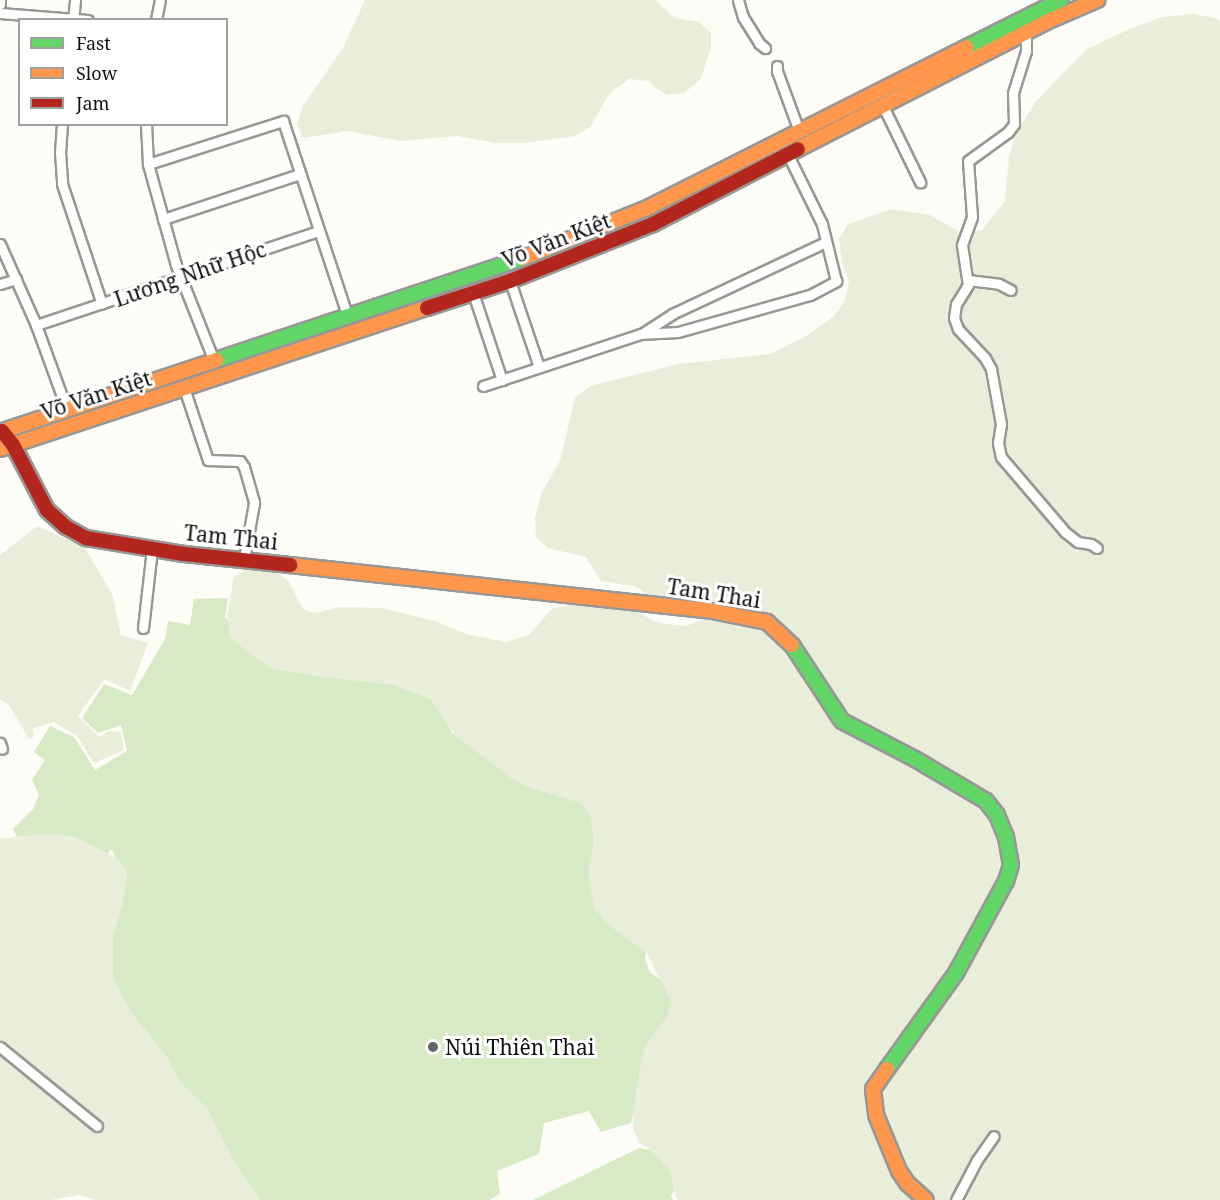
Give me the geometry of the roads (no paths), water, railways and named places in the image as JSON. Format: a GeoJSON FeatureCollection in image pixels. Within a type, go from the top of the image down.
{"type":"FeatureCollection","features":[{"type":"Feature","properties":{"kind":"main road","name":"Võ Văn Kiệt"},"geometry":{"type":"LineString","coordinates":[[1,431],[550,249],[645,209],[835,113],[1037,5],[1061,0]]}},
{"type":"Feature","properties":{"kind":"main road","name":"Võ Văn Kiệt"},"geometry":{"type":"LineString","coordinates":[[6,447],[510,281],[653,224],[1026,33],[1097,0]]}},
{"type":"Feature","properties":{"kind":"main road"},"geometry":{"type":"LineString","coordinates":[[835,113],[842,127]]}},
{"type":"Feature","properties":{"kind":"main road"},"geometry":{"type":"LineString","coordinates":[[645,209],[653,224]]}},
{"type":"Feature","properties":{"kind":"main road","name":"Tam Thai"},"geometry":{"type":"LineString","coordinates":[[1,431],[6,447],[47,510],[61,523],[86,538],[244,560],[707,610],[767,622],[793,646],[842,721],[915,759],[986,801],[997,815],[1006,837],[1011,865],[1006,881],[956,973],[873,1089],[876,1115],[899,1171],[907,1183],[926,1200]]}},
{"type":"Feature","properties":{"kind":"street"},"geometry":{"type":"LineString","coordinates":[[73,18],[75,0]]}},
{"type":"Feature","properties":{"kind":"street"},"geometry":{"type":"LineString","coordinates":[[156,18],[160,0]]}},
{"type":"Feature","properties":{"kind":"street"},"geometry":{"type":"LineString","coordinates":[[738,0],[742,16],[759,43],[765,48]]}},
{"type":"Feature","properties":{"kind":"street"},"geometry":{"type":"LineString","coordinates":[[0,13],[61,18]]}},
{"type":"Feature","properties":{"kind":"street"},"geometry":{"type":"LineString","coordinates":[[1026,33],[1026,51],[1013,93],[1014,124],[1008,132],[968,161],[972,217],[962,239],[968,280],[967,288],[956,304],[955,325],[985,358],[991,369],[1001,424],[998,443],[1000,457],[1028,485],[1060,528],[1078,542],[1091,544],[1097,548]]}},
{"type":"Feature","properties":{"kind":"street"},"geometry":{"type":"LineString","coordinates":[[777,66],[799,131]]}},
{"type":"Feature","properties":{"kind":"street"},"geometry":{"type":"LineString","coordinates":[[883,106],[920,182]]}},
{"type":"Feature","properties":{"kind":"street"},"geometry":{"type":"LineString","coordinates":[[148,164],[283,121],[348,317]]}},
{"type":"Feature","properties":{"kind":"street","name":"Lương Nhữ Hộc"},"geometry":{"type":"LineString","coordinates":[[62,126],[60,152],[62,184],[102,304],[318,231]]}},
{"type":"Feature","properties":{"kind":"street"},"geometry":{"type":"LineString","coordinates":[[146,126],[148,164],[163,219],[180,277],[214,361]]}},
{"type":"Feature","properties":{"kind":"street"},"geometry":{"type":"LineString","coordinates":[[640,334],[678,332],[810,295],[836,281],[822,224],[788,155]]}},
{"type":"Feature","properties":{"kind":"street"},"geometry":{"type":"LineString","coordinates":[[163,219],[300,174]]}},
{"type":"Feature","properties":{"kind":"street"},"geometry":{"type":"LineString","coordinates":[[483,386],[640,334],[672,314],[826,242]]}},
{"type":"Feature","properties":{"kind":"street"},"geometry":{"type":"LineString","coordinates":[[0,244],[36,325],[67,410]]}},
{"type":"Feature","properties":{"kind":"street"},"geometry":{"type":"LineString","coordinates":[[0,284],[16,279]]}},
{"type":"Feature","properties":{"kind":"street"},"geometry":{"type":"LineString","coordinates":[[968,280],[999,284],[1011,290]]}},
{"type":"Feature","properties":{"kind":"street"},"geometry":{"type":"LineString","coordinates":[[510,281],[539,368]]}},
{"type":"Feature","properties":{"kind":"street"},"geometry":{"type":"LineString","coordinates":[[473,293],[502,380]]}},
{"type":"Feature","properties":{"kind":"street"},"geometry":{"type":"LineString","coordinates":[[36,325],[102,304]]}},
{"type":"Feature","properties":{"kind":"street"},"geometry":{"type":"LineString","coordinates":[[184,388],[208,460],[240,461],[244,467],[254,503],[244,560]]}},
{"type":"Feature","properties":{"kind":"street"},"geometry":{"type":"LineString","coordinates":[[143,628],[153,549]]}},
{"type":"Feature","properties":{"kind":"street"},"geometry":{"type":"LineString","coordinates":[[0,1047],[98,1126]]}},
{"type":"Feature","properties":{"kind":"street"},"geometry":{"type":"LineString","coordinates":[[957,1200],[976,1160],[994,1136]]}},
{"type":"Feature","properties":{"kind":"place","name":"Núi Thiên Thai"},"geometry":{"type":"Point","coordinates":[433,1047]}}]}
